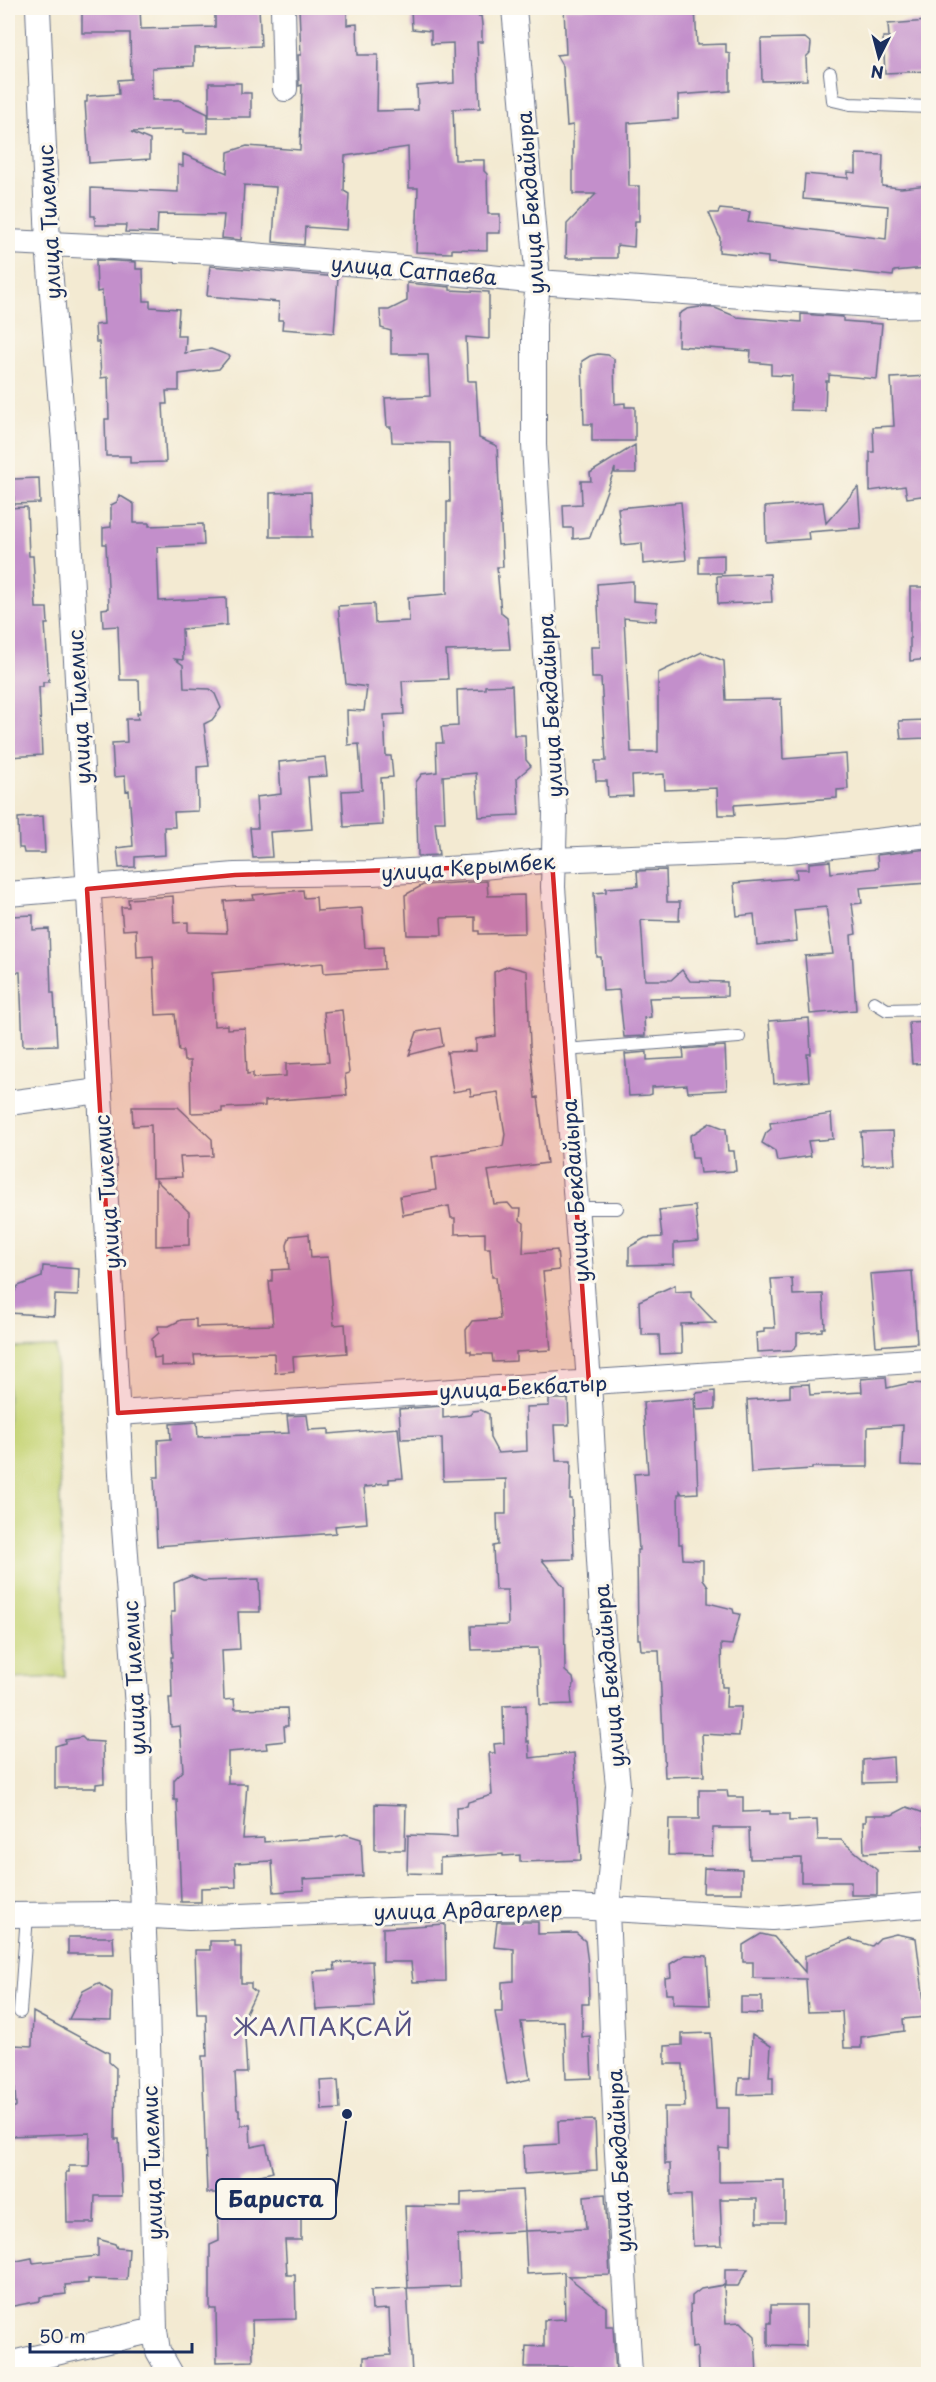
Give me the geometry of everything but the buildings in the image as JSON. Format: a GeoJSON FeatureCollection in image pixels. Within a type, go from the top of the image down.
{"type":"FeatureCollection","features":[{"type":"Feature","properties":{"kind":"street","name":"улица Тилемис"},"geometry":{"type":"LineString","coordinates":[[38,8],[48,243],[64,444],[87,889],[138,1721],[155,2330],[158,2351],[171,2374]]}},
{"type":"Feature","properties":{"kind":"street"},"geometry":{"type":"LineString","coordinates":[[283,8],[285,89]]}},
{"type":"Feature","properties":{"kind":"street","name":"улица Бекдайыра"},"geometry":{"type":"LineString","coordinates":[[514,8],[538,282],[534,324],[534,445],[555,813],[552,860],[557,972],[589,1383],[603,1648],[618,1785],[607,1910],[616,2136],[630,2374]]}},
{"type":"Feature","properties":{"kind":"street","name":"улица Сатпаева"},"geometry":{"type":"LineString","coordinates":[[8,242],[218,252],[404,267],[538,282],[886,306],[928,305]]}},
{"type":"Feature","properties":{"kind":"street","name":"улица Керымбек"},"geometry":{"type":"LineString","coordinates":[[8,894],[235,875],[461,868],[552,860],[789,851],[928,835]]}},
{"type":"Feature","properties":{"kind":"street"},"geometry":{"type":"LineString","coordinates":[[8,1102],[99,1091]]}},
{"type":"Feature","properties":{"kind":"street","name":"улица Бекбатыр"},"geometry":{"type":"LineString","coordinates":[[118,1413],[928,1360]]}},
{"type":"Feature","properties":{"kind":"street","name":"улица Ардагерлер"},"geometry":{"type":"LineString","coordinates":[[17,1915],[117,1914],[189,1918],[427,1909],[574,1907],[772,1918],[928,1905]]}},
{"type":"Feature","properties":{"kind":"street"},"geometry":{"type":"LineString","coordinates":[[8,2364],[155,2330]]}},
{"type":"Feature","properties":{"kind":"lane"},"geometry":{"type":"LineString","coordinates":[[830,73],[833,100],[850,104],[928,107]]}},
{"type":"Feature","properties":{"kind":"lane"},"geometry":{"type":"LineString","coordinates":[[874,1002],[887,1010],[928,1009]]}},
{"type":"Feature","properties":{"kind":"lane"},"geometry":{"type":"LineString","coordinates":[[564,1050],[739,1037]]}},
{"type":"Feature","properties":{"kind":"lane"},"geometry":{"type":"LineString","coordinates":[[575,1208],[617,1208]]}},
{"type":"Feature","properties":{"kind":"lane"},"geometry":{"type":"LineString","coordinates":[[17,1915],[20,2012]]}},
{"type":"Feature","properties":{"kind":"highlighted area"},"geometry":{"type":"Polygon","coordinates":[[[552,860],[589,1383],[118,1413],[87,889],[235,875],[483,867],[552,860]]]}},
{"type":"Feature","properties":{"kind":"green space"},"geometry":{"type":"Polygon","coordinates":[[[56,1347],[65,1677],[8,1679],[8,1348],[56,1347]]]}},
{"type":"Feature","properties":{"kind":"place","name":"Бариста"},"geometry":{"type":"Point","coordinates":[347,2114]}},
{"type":"Feature","properties":{"kind":"district","name":"ЖАЛПАҚСАЙ"},"geometry":{"type":"Point","coordinates":[324,2026]}}]}
